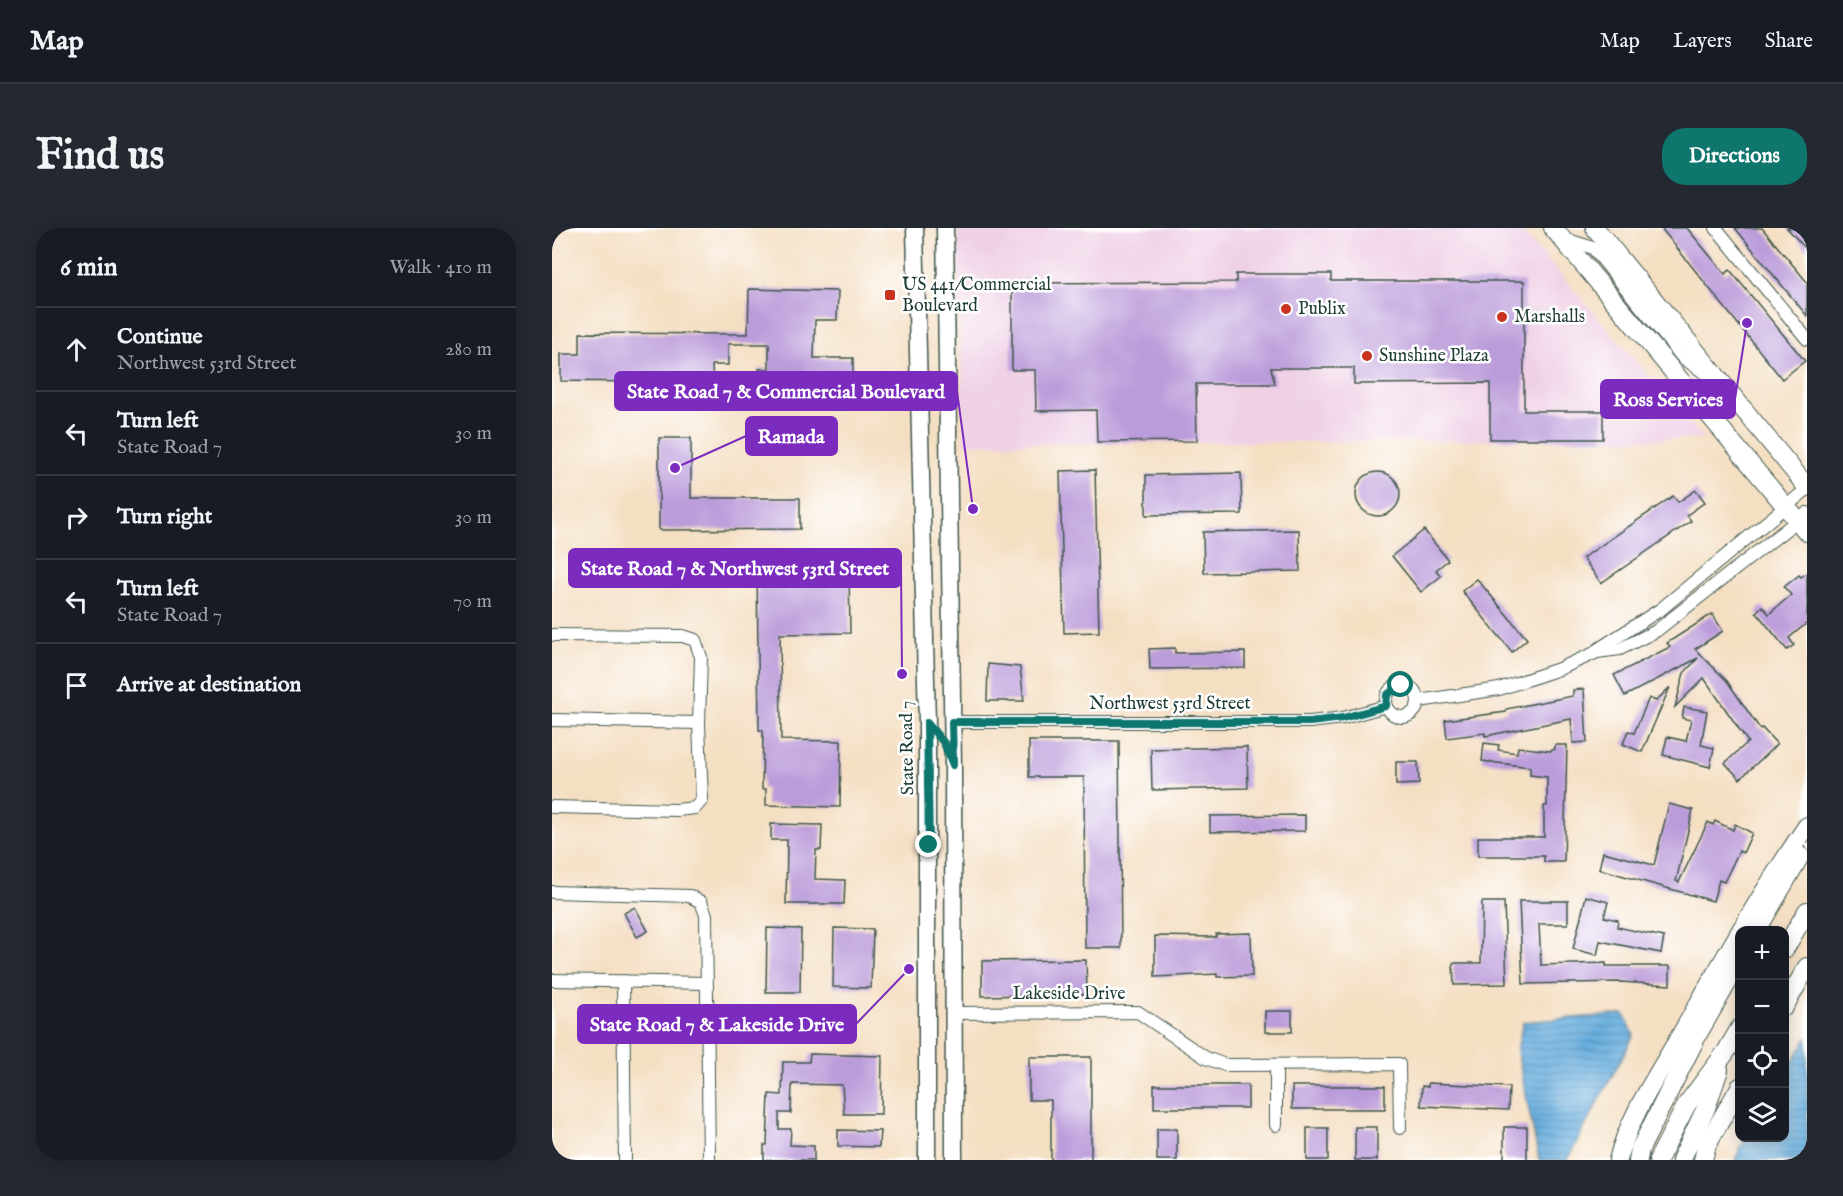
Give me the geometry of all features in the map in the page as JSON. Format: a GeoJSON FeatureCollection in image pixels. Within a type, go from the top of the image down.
{"type":"FeatureCollection","features":[{"type":"Feature","properties":{"kind":"highway"},"geometry":{"type":"LineString","coordinates":[[1595,228],[1807,488]]}},
{"type":"Feature","properties":{"kind":"highway"},"geometry":{"type":"LineString","coordinates":[[1557,233],[1799,518]]}},
{"type":"Feature","properties":{"kind":"highway"},"geometry":{"type":"LineString","coordinates":[[1618,1160],[1623,1142],[1658,1075],[1754,905],[1807,826]]}},
{"type":"Feature","properties":{"kind":"highway"},"geometry":{"type":"LineString","coordinates":[[1759,926],[1807,840]]}},
{"type":"Feature","properties":{"kind":"highway"},"geometry":{"type":"LineString","coordinates":[[1789,943],[1807,911]]}},
{"type":"Feature","properties":{"kind":"highway"},"geometry":{"type":"LineString","coordinates":[[1789,1000],[1807,967]]}},
{"type":"Feature","properties":{"kind":"highway"},"geometry":{"type":"LineString","coordinates":[[1638,1160],[1640,1149],[1699,1032],[1735,970]]}},
{"type":"Feature","properties":{"kind":"highway"},"geometry":{"type":"LineString","coordinates":[[1658,1160],[1687,1104],[1726,1052],[1736,1034]]}},
{"type":"Feature","properties":{"kind":"highway"},"geometry":{"type":"LineString","coordinates":[[1681,1160],[1706,1108],[1726,1052]]}},
{"type":"Feature","properties":{"kind":"highway"},"geometry":{"type":"LineString","coordinates":[[1702,1160],[1707,1144],[1739,1088]]}},
{"type":"Feature","properties":{"kind":"main road","name":"State Road 7"},"geometry":{"type":"LineString","coordinates":[[915,228],[927,723],[929,988],[927,1160]]}},
{"type":"Feature","properties":{"kind":"main road"},"geometry":{"type":"LineString","coordinates":[[945,228],[956,1013],[954,1160]]}},
{"type":"Feature","properties":{"kind":"main road"},"geometry":{"type":"LineString","coordinates":[[919,446],[932,452],[940,460],[949,481]]}},
{"type":"Feature","properties":{"kind":"main road"},"geometry":{"type":"LineString","coordinates":[[926,687],[933,707],[941,718],[952,722]]}},
{"type":"Feature","properties":{"kind":"main road"},"geometry":{"type":"LineString","coordinates":[[927,723],[944,743],[953,765]]}},
{"type":"Feature","properties":{"kind":"main road"},"geometry":{"type":"LineString","coordinates":[[929,988],[938,1003],[956,1013]]}},
{"type":"Feature","properties":{"kind":"street"},"geometry":{"type":"LineString","coordinates":[[1716,228],[1807,339]]}},
{"type":"Feature","properties":{"kind":"street"},"geometry":{"type":"LineString","coordinates":[[1557,233],[1593,248],[1682,357],[1725,387]]}},
{"type":"Feature","properties":{"kind":"street"},"geometry":{"type":"LineString","coordinates":[[1597,651],[1620,649],[1656,631],[1706,593],[1799,518],[1807,488]]}},
{"type":"Feature","properties":{"kind":"street"},"geometry":{"type":"LineString","coordinates":[[1419,700],[1499,689],[1559,669],[1597,651],[1661,609],[1697,580],[1799,518]]}},
{"type":"Feature","properties":{"kind":"street"},"geometry":{"type":"LineString","coordinates":[[1697,580],[1706,593]]}},
{"type":"Feature","properties":{"kind":"street"},"geometry":{"type":"LineString","coordinates":[[552,634],[683,636],[695,640],[701,657],[699,723],[702,800],[700,805],[677,810],[552,807]]}},
{"type":"Feature","properties":{"kind":"street"},"geometry":{"type":"LineString","coordinates":[[1401,685],[1414,690],[1419,700],[1415,711],[1406,718],[1393,715],[1386,706],[1387,695],[1401,685]]}},
{"type":"Feature","properties":{"kind":"street","name":"Northwest 53rd Street"},"geometry":{"type":"LineString","coordinates":[[952,722],[1310,722],[1343,718],[1386,706]]}},
{"type":"Feature","properties":{"kind":"street"},"geometry":{"type":"LineString","coordinates":[[552,720],[699,723]]}},
{"type":"Feature","properties":{"kind":"street"},"geometry":{"type":"LineString","coordinates":[[552,891],[690,896],[701,902],[706,915],[709,1160]]}},
{"type":"Feature","properties":{"kind":"street"},"geometry":{"type":"LineString","coordinates":[[552,980],[706,983]]}},
{"type":"Feature","properties":{"kind":"street"},"geometry":{"type":"LineString","coordinates":[[623,981],[625,1160]]}},
{"type":"Feature","properties":{"kind":"street","name":"Lakeside Drive"},"geometry":{"type":"LineString","coordinates":[[956,1013],[1138,1012],[1206,1058],[1225,1065],[1399,1064],[1400,1128]]}},
{"type":"Feature","properties":{"kind":"street"},"geometry":{"type":"LineString","coordinates":[[1276,1066],[1276,1125]]}},
{"type":"Feature","properties":{"kind":"shaded area"},"geometry":{"type":"Polygon","coordinates":[[[957,228],[1520,228],[1704,439],[964,444],[957,228]]]}},
{"type":"Feature","properties":{"kind":"water"},"geometry":{"type":"Polygon","coordinates":[[[1624,1014],[1634,1035],[1567,1160],[1539,1160],[1517,1050],[1523,1022],[1624,1014]]]}},
{"type":"Feature","properties":{"kind":"water"},"geometry":{"type":"Polygon","coordinates":[[[1807,1038],[1807,1160],[1735,1160],[1743,1142],[1789,1142],[1789,1067],[1807,1038]]]}},
{"type":"Feature","properties":{"kind":"building"},"geometry":{"type":"Polygon","coordinates":[[[1661,228],[1687,228],[1725,274],[1730,270],[1805,361],[1782,379],[1661,228]]]}},
{"type":"Feature","properties":{"kind":"building"},"geometry":{"type":"Polygon","coordinates":[[[1735,228],[1762,228],[1807,282],[1807,316],[1735,228]]]}},
{"type":"Feature","properties":{"kind":"building"},"geometry":{"type":"Polygon","coordinates":[[[1787,228],[1807,228],[1807,250],[1787,228]]]}},
{"type":"Feature","properties":{"kind":"building","name":"Sunshine Plaza"},"geometry":{"type":"Polygon","coordinates":[[[1236,274],[1331,274],[1331,281],[1524,281],[1524,411],[1603,411],[1603,439],[1490,439],[1490,383],[1354,384],[1354,368],[1271,368],[1275,384],[1196,384],[1197,441],[1097,442],[1096,410],[1036,411],[1035,370],[1012,370],[1012,283],[1236,282],[1236,274]]]}},
{"type":"Feature","properties":{"kind":"building"},"geometry":{"type":"Polygon","coordinates":[[[749,289],[838,291],[837,320],[815,320],[814,358],[853,358],[853,399],[751,399],[751,379],[759,379],[759,369],[769,369],[769,344],[728,344],[728,365],[712,365],[713,383],[561,381],[561,354],[580,354],[580,333],[748,334],[749,289]]]}},
{"type":"Feature","properties":{"kind":"building"},"geometry":{"type":"Polygon","coordinates":[[[659,438],[691,438],[691,498],[800,498],[800,529],[659,530],[659,438]]]}},
{"type":"Feature","properties":{"kind":"building"},"geometry":{"type":"Polygon","coordinates":[[[1095,470],[1099,632],[1064,633],[1060,471],[1095,470]]]}},
{"type":"Feature","properties":{"kind":"building"},"geometry":{"type":"Polygon","coordinates":[[[1378,472],[1387,473],[1394,478],[1399,485],[1399,503],[1394,510],[1387,515],[1378,516],[1369,515],[1362,510],[1357,503],[1356,494],[1357,485],[1362,478],[1369,473],[1378,472]]]}},
{"type":"Feature","properties":{"kind":"building"},"geometry":{"type":"Polygon","coordinates":[[[1241,473],[1242,514],[1146,515],[1146,475],[1241,473]]]}},
{"type":"Feature","properties":{"kind":"building"},"geometry":{"type":"Polygon","coordinates":[[[1696,490],[1705,502],[1687,515],[1691,521],[1601,583],[1583,558],[1673,496],[1678,502],[1696,490]]]}},
{"type":"Feature","properties":{"kind":"building"},"geometry":{"type":"Polygon","coordinates":[[[1299,530],[1300,571],[1204,573],[1203,532],[1299,530]]]}},
{"type":"Feature","properties":{"kind":"building"},"geometry":{"type":"Polygon","coordinates":[[[1424,530],[1448,560],[1436,570],[1441,576],[1421,592],[1392,556],[1424,530]]]}},
{"type":"Feature","properties":{"kind":"building"},"geometry":{"type":"Polygon","coordinates":[[[849,569],[850,633],[780,634],[781,740],[841,741],[840,807],[766,805],[766,789],[762,789],[763,730],[759,730],[757,570],[849,569]]]}},
{"type":"Feature","properties":{"kind":"building"},"geometry":{"type":"Polygon","coordinates":[[[1807,573],[1807,623],[1789,638],[1794,645],[1787,650],[1756,612],[1762,606],[1769,614],[1791,595],[1784,587],[1799,575],[1801,577],[1807,573]]]}},
{"type":"Feature","properties":{"kind":"building"},"geometry":{"type":"Polygon","coordinates":[[[1477,579],[1527,639],[1512,652],[1462,591],[1477,579]]]}},
{"type":"Feature","properties":{"kind":"building"},"geometry":{"type":"Polygon","coordinates":[[[1712,614],[1723,631],[1695,649],[1727,681],[1760,729],[1762,728],[1777,744],[1740,779],[1725,763],[1748,742],[1704,678],[1675,707],[1684,673],[1698,658],[1625,696],[1614,675],[1670,647],[1667,643],[1712,614]]]}},
{"type":"Feature","properties":{"kind":"building"},"geometry":{"type":"Polygon","coordinates":[[[1175,648],[1175,653],[1245,652],[1245,668],[1150,669],[1149,649],[1175,648]]]}},
{"type":"Feature","properties":{"kind":"building"},"geometry":{"type":"Polygon","coordinates":[[[988,664],[1020,667],[1024,701],[987,701],[988,664]]]}},
{"type":"Feature","properties":{"kind":"building"},"geometry":{"type":"Polygon","coordinates":[[[1670,687],[1642,752],[1623,744],[1628,731],[1634,733],[1649,698],[1656,701],[1670,687]]]}},
{"type":"Feature","properties":{"kind":"building"},"geometry":{"type":"Polygon","coordinates":[[[1584,689],[1587,742],[1573,743],[1571,719],[1485,736],[1485,733],[1447,738],[1445,720],[1506,712],[1506,709],[1573,696],[1573,690],[1584,689]]]}},
{"type":"Feature","properties":{"kind":"building"},"geometry":{"type":"Polygon","coordinates":[[[1684,707],[1707,711],[1701,745],[1714,748],[1710,767],[1663,755],[1667,737],[1686,741],[1691,720],[1682,718],[1684,707]]]}},
{"type":"Feature","properties":{"kind":"building"},"geometry":{"type":"Polygon","coordinates":[[[1029,741],[1119,741],[1121,948],[1085,948],[1084,777],[1029,777],[1029,741]]]}},
{"type":"Feature","properties":{"kind":"building"},"geometry":{"type":"Polygon","coordinates":[[[1484,743],[1499,745],[1498,750],[1517,753],[1518,747],[1550,751],[1555,749],[1555,745],[1567,745],[1564,862],[1544,862],[1544,856],[1478,856],[1478,837],[1544,837],[1544,806],[1547,806],[1547,777],[1530,775],[1530,767],[1482,761],[1484,743]]]}},
{"type":"Feature","properties":{"kind":"building"},"geometry":{"type":"Polygon","coordinates":[[[1247,747],[1248,788],[1152,790],[1151,749],[1247,747]]]}},
{"type":"Feature","properties":{"kind":"building"},"geometry":{"type":"Polygon","coordinates":[[[1396,762],[1418,762],[1419,784],[1396,785],[1396,762]]]}},
{"type":"Feature","properties":{"kind":"building"},"geometry":{"type":"Polygon","coordinates":[[[1669,804],[1693,810],[1676,881],[1679,882],[1708,822],[1713,825],[1715,821],[1733,830],[1735,824],[1752,833],[1743,853],[1739,851],[1724,882],[1719,880],[1713,901],[1599,869],[1603,852],[1654,865],[1669,804]]]}},
{"type":"Feature","properties":{"kind":"building"},"geometry":{"type":"Polygon","coordinates":[[[1305,815],[1305,831],[1210,832],[1210,816],[1305,815]]]}},
{"type":"Feature","properties":{"kind":"building"},"geometry":{"type":"Polygon","coordinates":[[[771,824],[822,825],[821,850],[816,850],[815,879],[845,880],[844,904],[786,904],[787,840],[771,840],[771,824]]]}},
{"type":"Feature","properties":{"kind":"building"},"geometry":{"type":"Polygon","coordinates":[[[1586,896],[1608,902],[1604,917],[1618,920],[1617,927],[1664,937],[1661,953],[1600,941],[1597,955],[1573,949],[1586,896]]]}},
{"type":"Feature","properties":{"kind":"building"},"geometry":{"type":"Polygon","coordinates":[[[1519,901],[1568,901],[1568,924],[1539,924],[1541,965],[1606,963],[1606,966],[1670,966],[1670,985],[1620,982],[1523,984],[1519,901]]]}},
{"type":"Feature","properties":{"kind":"building"},"geometry":{"type":"Polygon","coordinates":[[[1482,902],[1504,902],[1507,984],[1454,985],[1453,963],[1481,963],[1482,902]]]}},
{"type":"Feature","properties":{"kind":"building"},"geometry":{"type":"Polygon","coordinates":[[[635,907],[648,931],[637,937],[624,913],[635,907]]]}},
{"type":"Feature","properties":{"kind":"building"},"geometry":{"type":"Polygon","coordinates":[[[767,928],[801,929],[800,992],[766,992],[767,928]]]}},
{"type":"Feature","properties":{"kind":"building"},"geometry":{"type":"Polygon","coordinates":[[[834,928],[873,929],[871,988],[833,987],[834,928]]]}},
{"type":"Feature","properties":{"kind":"building"},"geometry":{"type":"Polygon","coordinates":[[[1251,933],[1252,976],[1217,977],[1217,974],[1155,977],[1155,936],[1216,937],[1216,934],[1251,933]]]}},
{"type":"Feature","properties":{"kind":"building"},"geometry":{"type":"Polygon","coordinates":[[[1086,960],[1087,994],[982,996],[982,961],[1086,960]]]}},
{"type":"Feature","properties":{"kind":"building"},"geometry":{"type":"Polygon","coordinates":[[[1265,1011],[1292,1011],[1292,1032],[1265,1032],[1265,1011]]]}},
{"type":"Feature","properties":{"kind":"building"},"geometry":{"type":"Polygon","coordinates":[[[810,1054],[882,1056],[881,1114],[844,1114],[842,1085],[792,1084],[791,1113],[779,1113],[779,1129],[791,1129],[790,1145],[814,1146],[814,1160],[764,1160],[764,1145],[767,1145],[769,1094],[782,1095],[783,1062],[809,1062],[810,1054]]]}},
{"type":"Feature","properties":{"kind":"building"},"geometry":{"type":"Polygon","coordinates":[[[1029,1057],[1091,1057],[1091,1160],[1051,1160],[1051,1100],[1029,1100],[1029,1057]]]}},
{"type":"Feature","properties":{"kind":"building"},"geometry":{"type":"Polygon","coordinates":[[[1428,1083],[1509,1087],[1508,1110],[1421,1106],[1422,1086],[1428,1087],[1428,1083]]]}},
{"type":"Feature","properties":{"kind":"building"},"geometry":{"type":"Polygon","coordinates":[[[1154,1085],[1248,1085],[1248,1108],[1154,1108],[1154,1085]]]}},
{"type":"Feature","properties":{"kind":"building"},"geometry":{"type":"Polygon","coordinates":[[[1292,1086],[1385,1086],[1385,1109],[1292,1109],[1292,1086]]]}},
{"type":"Feature","properties":{"kind":"building"},"geometry":{"type":"Polygon","coordinates":[[[1355,1127],[1377,1127],[1377,1160],[1355,1160],[1355,1127]]]}},
{"type":"Feature","properties":{"kind":"building"},"geometry":{"type":"Polygon","coordinates":[[[1504,1127],[1527,1127],[1527,1160],[1504,1160],[1504,1127]]]}},
{"type":"Feature","properties":{"kind":"building"},"geometry":{"type":"Polygon","coordinates":[[[1307,1128],[1328,1128],[1328,1160],[1307,1160],[1307,1128]]]}},
{"type":"Feature","properties":{"kind":"building"},"geometry":{"type":"Polygon","coordinates":[[[1157,1129],[1177,1129],[1177,1160],[1157,1160],[1157,1129]]]}},
{"type":"Feature","properties":{"kind":"building"},"geometry":{"type":"Polygon","coordinates":[[[838,1130],[880,1131],[879,1147],[838,1146],[838,1130]]]}},
{"type":"Feature","properties":{"kind":"place","name":"US 441/Commercial Boulevard"},"geometry":{"type":"Point","coordinates":[890,295]}},
{"type":"Feature","properties":{"kind":"place","name":"Publix"},"geometry":{"type":"Point","coordinates":[1286,309]}},
{"type":"Feature","properties":{"kind":"place","name":"Marshalls"},"geometry":{"type":"Point","coordinates":[1502,317]}},
{"type":"Feature","properties":{"kind":"place","name":"Ross Services"},"geometry":{"type":"Point","coordinates":[1747,323]}},
{"type":"Feature","properties":{"kind":"place","name":"Sunshine Plaza"},"geometry":{"type":"Point","coordinates":[1367,356]}},
{"type":"Feature","properties":{"kind":"place","name":"Ramada"},"geometry":{"type":"Point","coordinates":[675,468]}},
{"type":"Feature","properties":{"kind":"place","name":"State Road 7 & Commercial Boulevard"},"geometry":{"type":"Point","coordinates":[973,509]}},
{"type":"Feature","properties":{"kind":"place","name":"State Road 7 & Northwest 53rd Street"},"geometry":{"type":"Point","coordinates":[902,674]}},
{"type":"Feature","properties":{"kind":"place","name":"State Road 7 & Lakeside Drive"},"geometry":{"type":"Point","coordinates":[909,969]}},
{"type":"Feature","properties":{"kind":"route"},"geometry":{"type":"LineString","coordinates":[[929,845],[927,723],[944,743],[953,765],[952,722],[1310,722],[1343,718],[1386,706],[1390,690],[1401,685]]}}]}
